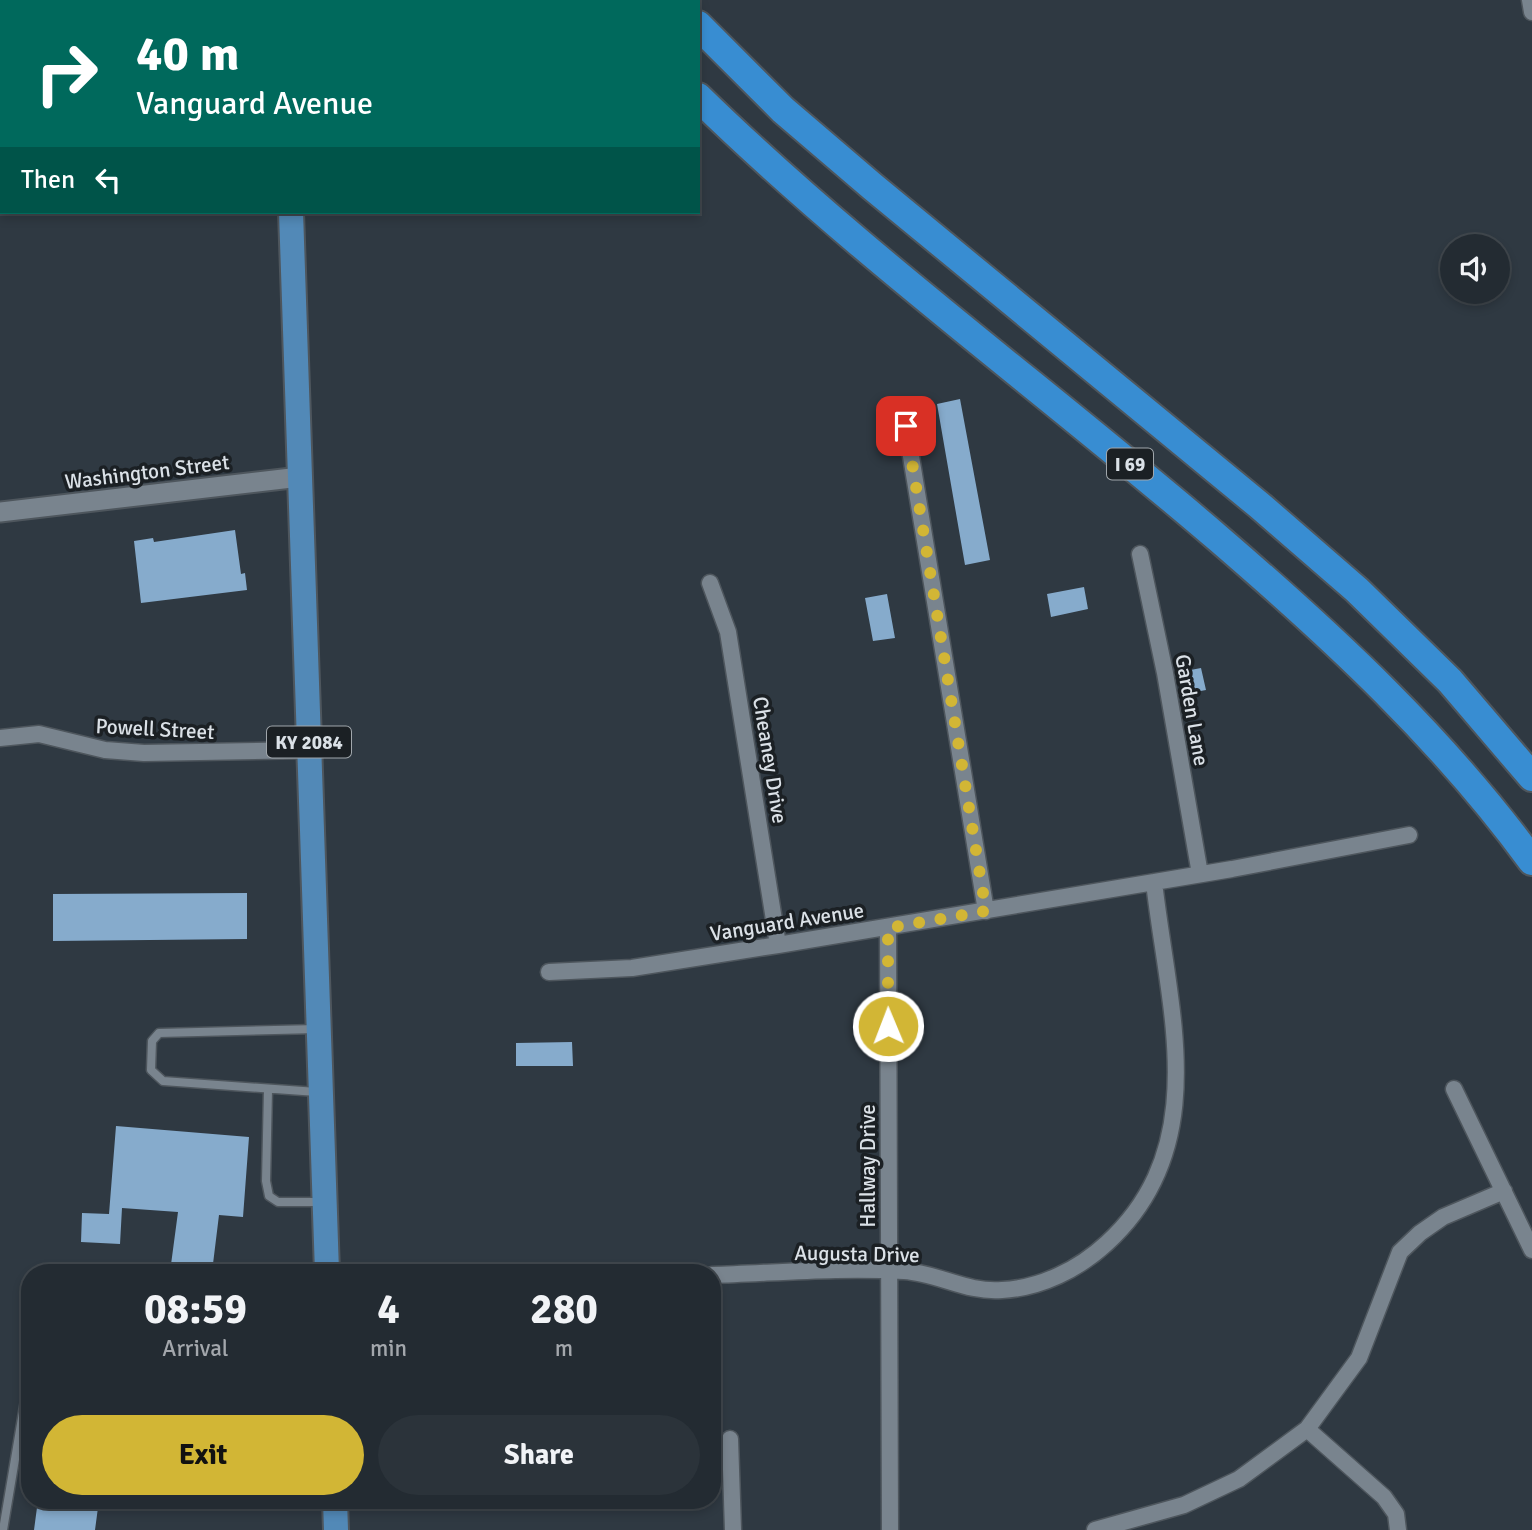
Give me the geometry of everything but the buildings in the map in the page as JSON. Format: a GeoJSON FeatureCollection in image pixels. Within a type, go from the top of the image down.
{"type":"FeatureCollection","features":[{"type":"Feature","properties":{"kind":"highway","name":"I 69"},"geometry":{"type":"LineString","coordinates":[[700,27],[783,110],[1259,505],[1357,590],[1450,681],[1532,776]]}},
{"type":"Feature","properties":{"kind":"highway","name":"I 69"},"geometry":{"type":"LineString","coordinates":[[700,99],[917,291],[1170,497],[1332,637],[1440,746],[1532,861]]}},
{"type":"Feature","properties":{"kind":"main road","name":"KY 2084"},"geometry":{"type":"LineString","coordinates":[[292,214],[327,1264]]}},
{"type":"Feature","properties":{"kind":"main road"},"geometry":{"type":"LineString","coordinates":[[335,1509],[335,1530]]}},
{"type":"Feature","properties":{"kind":"street"},"geometry":{"type":"LineString","coordinates":[[1530,0],[1532,12]]}},
{"type":"Feature","properties":{"kind":"street"},"geometry":{"type":"LineString","coordinates":[[906,426],[986,911]]}},
{"type":"Feature","properties":{"kind":"street","name":"Washington Street"},"geometry":{"type":"LineString","coordinates":[[0,512],[300,477]]}},
{"type":"Feature","properties":{"kind":"street","name":"Garden Lane"},"geometry":{"type":"LineString","coordinates":[[1140,554],[1165,673],[1200,874]]}},
{"type":"Feature","properties":{"kind":"street","name":"Cheaney Drive"},"geometry":{"type":"LineString","coordinates":[[710,583],[729,632],[778,946]]}},
{"type":"Feature","properties":{"kind":"street","name":"Powell Street"},"geometry":{"type":"LineString","coordinates":[[1,739],[39,734],[105,750],[144,753],[309,750]]}},
{"type":"Feature","properties":{"kind":"street"},"geometry":{"type":"LineString","coordinates":[[1200,874],[1409,835]]}},
{"type":"Feature","properties":{"kind":"street","name":"Vanguard Avenue"},"geometry":{"type":"LineString","coordinates":[[549,972],[632,968],[888,928],[1200,874]]}},
{"type":"Feature","properties":{"kind":"street","name":"Augusta Drive"},"geometry":{"type":"LineString","coordinates":[[721,1275],[890,1271],[920,1273],[981,1290],[1004,1290],[1036,1284],[1068,1271],[1097,1252],[1123,1228],[1144,1201],[1166,1154],[1175,1086],[1173,1017],[1154,882]]}},
{"type":"Feature","properties":{"kind":"street","name":"Hallway Drive"},"geometry":{"type":"LineString","coordinates":[[888,928],[890,1530]]}},
{"type":"Feature","properties":{"kind":"street"},"geometry":{"type":"LineString","coordinates":[[1454,1089],[1532,1250]]}},
{"type":"Feature","properties":{"kind":"street"},"geometry":{"type":"LineString","coordinates":[[1095,1530],[1184,1505],[1239,1479],[1307,1429],[1359,1358],[1400,1251],[1443,1217],[1504,1191]]}},
{"type":"Feature","properties":{"kind":"street"},"geometry":{"type":"LineString","coordinates":[[1307,1429],[1384,1497],[1396,1514],[1398,1530]]}},
{"type":"Feature","properties":{"kind":"street"},"geometry":{"type":"LineString","coordinates":[[730,1439],[733,1530]]}},
{"type":"Feature","properties":{"kind":"lane"},"geometry":{"type":"LineString","coordinates":[[320,1029],[159,1033],[152,1041],[151,1070],[163,1081],[320,1092]]}},
{"type":"Feature","properties":{"kind":"lane"},"geometry":{"type":"LineString","coordinates":[[268,1090],[265,1181],[269,1196],[278,1202],[324,1202]]}},
{"type":"Feature","properties":{"kind":"lane"},"geometry":{"type":"LineString","coordinates":[[3,1530],[21,1424]]}},
{"type":"Feature","properties":{"kind":"route"},"geometry":{"type":"LineString","coordinates":[[888,1026],[888,928],[986,911],[906,426]]}}]}
